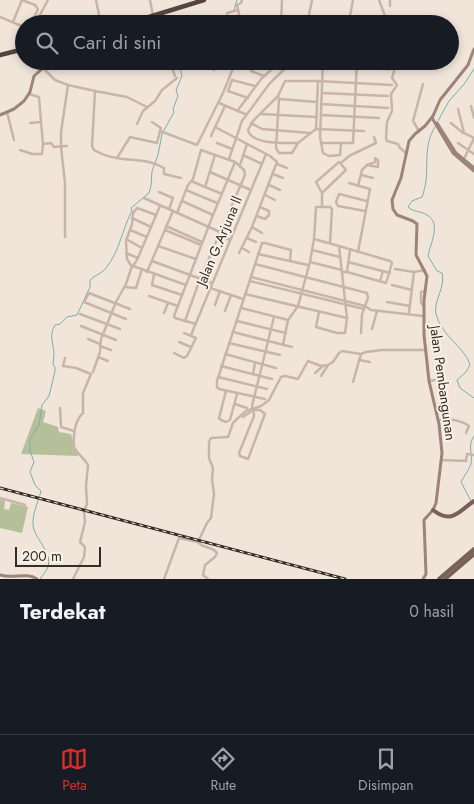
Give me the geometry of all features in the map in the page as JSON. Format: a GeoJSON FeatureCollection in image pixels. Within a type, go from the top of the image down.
{"type":"FeatureCollection","features":[{"type":"Feature","properties":{"kind":"highway"},"geometry":{"type":"LineString","coordinates":[[157,15],[202,0]]}},
{"type":"Feature","properties":{"kind":"highway"},"geometry":{"type":"LineString","coordinates":[[0,55],[15,51]]}},
{"type":"Feature","properties":{"kind":"main road"},"geometry":{"type":"LineString","coordinates":[[433,510],[438,514],[451,516],[461,513],[473,501]]}},
{"type":"Feature","properties":{"kind":"main road"},"geometry":{"type":"LineString","coordinates":[[438,579],[474,549]]}},
{"type":"Feature","properties":{"kind":"main road"},"geometry":{"type":"LineString","coordinates":[[445,579],[474,554]]}},
{"type":"Feature","properties":{"kind":"street"},"geometry":{"type":"LineString","coordinates":[[16,15],[22,0],[38,9],[36,15]]}},
{"type":"Feature","properties":{"kind":"street"},"geometry":{"type":"LineString","coordinates":[[39,15],[48,0]]}},
{"type":"Feature","properties":{"kind":"street"},"geometry":{"type":"LineString","coordinates":[[96,0],[99,15]]}},
{"type":"Feature","properties":{"kind":"street"},"geometry":{"type":"LineString","coordinates":[[150,0],[154,15]]}},
{"type":"Feature","properties":{"kind":"street"},"geometry":{"type":"LineString","coordinates":[[184,0],[184,6]]}},
{"type":"Feature","properties":{"kind":"street"},"geometry":{"type":"LineString","coordinates":[[240,15],[237,6],[242,0]]}},
{"type":"Feature","properties":{"kind":"street"},"geometry":{"type":"LineString","coordinates":[[282,0],[282,15]]}},
{"type":"Feature","properties":{"kind":"street"},"geometry":{"type":"LineString","coordinates":[[309,15],[312,0]]}},
{"type":"Feature","properties":{"kind":"street"},"geometry":{"type":"LineString","coordinates":[[350,15],[353,0]]}},
{"type":"Feature","properties":{"kind":"street"},"geometry":{"type":"LineString","coordinates":[[378,0],[385,15]]}},
{"type":"Feature","properties":{"kind":"street"},"geometry":{"type":"LineString","coordinates":[[390,0],[390,6]]}},
{"type":"Feature","properties":{"kind":"street"},"geometry":{"type":"LineString","coordinates":[[227,13],[238,10]]}},
{"type":"Feature","properties":{"kind":"street"},"geometry":{"type":"LineString","coordinates":[[0,17],[13,22],[15,17]]}},
{"type":"Feature","properties":{"kind":"street","name":"Jalan Pembangunan"},"geometry":{"type":"LineString","coordinates":[[423,579],[426,574],[424,520],[433,510],[436,503],[442,452],[438,420],[429,381],[423,316],[427,276],[416,255],[417,224],[413,220],[397,215],[392,204],[392,198],[401,178],[409,141],[434,119],[440,100],[468,65],[474,50]]}},
{"type":"Feature","properties":{"kind":"street"},"geometry":{"type":"LineString","coordinates":[[0,115],[18,107],[29,94],[34,76],[41,70]]}},
{"type":"Feature","properties":{"kind":"street"},"geometry":{"type":"LineString","coordinates":[[45,70],[55,80],[68,85],[127,97],[148,107]]}},
{"type":"Feature","properties":{"kind":"street"},"geometry":{"type":"LineString","coordinates":[[137,124],[142,111],[176,77],[174,70]]}},
{"type":"Feature","properties":{"kind":"street"},"geometry":{"type":"LineString","coordinates":[[160,131],[197,145],[233,70]]}},
{"type":"Feature","properties":{"kind":"street"},"geometry":{"type":"LineString","coordinates":[[238,110],[255,86],[271,70]]}},
{"type":"Feature","properties":{"kind":"street"},"geometry":{"type":"LineString","coordinates":[[229,159],[240,123],[270,83],[284,70]]}},
{"type":"Feature","properties":{"kind":"street"},"geometry":{"type":"LineString","coordinates":[[318,129],[321,115],[323,70]]}},
{"type":"Feature","properties":{"kind":"street"},"geometry":{"type":"LineString","coordinates":[[320,143],[352,144],[357,70]]}},
{"type":"Feature","properties":{"kind":"street"},"geometry":{"type":"LineString","coordinates":[[394,70],[392,78],[397,84],[392,92],[392,111],[388,119],[386,138],[387,142],[398,144],[406,153]]}},
{"type":"Feature","properties":{"kind":"street"},"geometry":{"type":"LineString","coordinates":[[251,71],[264,76]]}},
{"type":"Feature","properties":{"kind":"street"},"geometry":{"type":"LineString","coordinates":[[248,98],[228,91],[232,80],[255,86]]}},
{"type":"Feature","properties":{"kind":"street"},"geometry":{"type":"LineString","coordinates":[[364,131],[318,129],[298,143],[293,152],[287,154],[278,152],[276,148],[278,98],[282,86],[287,81],[392,85]]}},
{"type":"Feature","properties":{"kind":"street"},"geometry":{"type":"LineString","coordinates":[[318,81],[317,117],[323,153],[329,156],[340,154],[341,144]]}},
{"type":"Feature","properties":{"kind":"street"},"geometry":{"type":"LineString","coordinates":[[419,131],[413,121],[423,84]]}},
{"type":"Feature","properties":{"kind":"street"},"geometry":{"type":"LineString","coordinates":[[65,237],[61,132],[68,85]]}},
{"type":"Feature","properties":{"kind":"street"},"geometry":{"type":"LineString","coordinates":[[94,90],[92,148],[95,151],[117,158],[136,159],[158,165],[164,168],[164,174],[181,178]]}},
{"type":"Feature","properties":{"kind":"street"},"geometry":{"type":"LineString","coordinates":[[322,93],[388,96]]}},
{"type":"Feature","properties":{"kind":"street"},"geometry":{"type":"LineString","coordinates":[[20,150],[32,154],[42,154],[43,144],[38,97],[29,94]]}},
{"type":"Feature","properties":{"kind":"street"},"geometry":{"type":"LineString","coordinates":[[298,143],[261,141],[248,133],[251,123],[278,98],[317,102]]}},
{"type":"Feature","properties":{"kind":"street"},"geometry":{"type":"LineString","coordinates":[[219,104],[238,110],[246,115]]}},
{"type":"Feature","properties":{"kind":"street"},"geometry":{"type":"LineString","coordinates":[[321,104],[388,108]]}},
{"type":"Feature","properties":{"kind":"street"},"geometry":{"type":"LineString","coordinates":[[211,136],[225,106]]}},
{"type":"Feature","properties":{"kind":"street"},"geometry":{"type":"LineString","coordinates":[[471,106],[474,118]]}},
{"type":"Feature","properties":{"kind":"street"},"geometry":{"type":"LineString","coordinates":[[458,109],[464,133]]}},
{"type":"Feature","properties":{"kind":"street"},"geometry":{"type":"LineString","coordinates":[[7,112],[14,140]]}},
{"type":"Feature","properties":{"kind":"street"},"geometry":{"type":"LineString","coordinates":[[260,114],[317,117]]}},
{"type":"Feature","properties":{"kind":"street"},"geometry":{"type":"LineString","coordinates":[[321,115],[380,118]]}},
{"type":"Feature","properties":{"kind":"street"},"geometry":{"type":"LineString","coordinates":[[434,119],[452,148],[474,170]]}},
{"type":"Feature","properties":{"kind":"street"},"geometry":{"type":"LineString","coordinates":[[30,123],[41,122]]}},
{"type":"Feature","properties":{"kind":"street"},"geometry":{"type":"LineString","coordinates":[[117,158],[130,137],[157,143],[161,128],[152,122]]}},
{"type":"Feature","properties":{"kind":"street"},"geometry":{"type":"LineString","coordinates":[[251,123],[262,130],[311,133]]}},
{"type":"Feature","properties":{"kind":"street"},"geometry":{"type":"LineString","coordinates":[[451,123],[460,132],[474,138],[463,161]]}},
{"type":"Feature","properties":{"kind":"street"},"geometry":{"type":"LineString","coordinates":[[215,127],[266,154],[277,161],[277,164],[287,168]]}},
{"type":"Feature","properties":{"kind":"street"},"geometry":{"type":"LineString","coordinates":[[217,143],[232,149]]}},
{"type":"Feature","properties":{"kind":"street"},"geometry":{"type":"LineString","coordinates":[[458,143],[474,154]]}},
{"type":"Feature","properties":{"kind":"street"},"geometry":{"type":"LineString","coordinates":[[43,144],[67,146]]}},
{"type":"Feature","properties":{"kind":"street"},"geometry":{"type":"LineString","coordinates":[[240,165],[247,144]]}},
{"type":"Feature","properties":{"kind":"street"},"geometry":{"type":"LineString","coordinates":[[322,207],[322,192],[316,182],[337,162],[341,163],[349,156],[368,146]]}},
{"type":"Feature","properties":{"kind":"street"},"geometry":{"type":"LineString","coordinates":[[177,213],[191,181],[201,150],[229,159],[240,165],[245,173],[200,279],[185,321]]}},
{"type":"Feature","properties":{"kind":"street","name":"Jalan G.Arjuna ll"},"geometry":{"type":"LineString","coordinates":[[191,335],[266,154]]}},
{"type":"Feature","properties":{"kind":"street"},"geometry":{"type":"LineString","coordinates":[[205,187],[215,155]]}},
{"type":"Feature","properties":{"kind":"street"},"geometry":{"type":"LineString","coordinates":[[243,155],[262,164]]}},
{"type":"Feature","properties":{"kind":"street"},"geometry":{"type":"LineString","coordinates":[[358,186],[362,170],[367,165],[375,162],[375,158],[378,160],[377,167],[367,165]]}},
{"type":"Feature","properties":{"kind":"street"},"geometry":{"type":"LineString","coordinates":[[196,324],[174,317],[235,162]]}},
{"type":"Feature","properties":{"kind":"street"},"geometry":{"type":"LineString","coordinates":[[322,192],[346,170],[341,163]]}},
{"type":"Feature","properties":{"kind":"street"},"geometry":{"type":"LineString","coordinates":[[239,253],[252,227],[277,164]]}},
{"type":"Feature","properties":{"kind":"street"},"geometry":{"type":"LineString","coordinates":[[210,172],[251,190]]}},
{"type":"Feature","properties":{"kind":"street"},"geometry":{"type":"LineString","coordinates":[[273,174],[283,178]]}},
{"type":"Feature","properties":{"kind":"street"},"geometry":{"type":"LineString","coordinates":[[361,175],[373,178]]}},
{"type":"Feature","properties":{"kind":"street"},"geometry":{"type":"LineString","coordinates":[[191,181],[222,194]]}},
{"type":"Feature","properties":{"kind":"street"},"geometry":{"type":"LineString","coordinates":[[349,183],[369,189],[358,252]]}},
{"type":"Feature","properties":{"kind":"street"},"geometry":{"type":"LineString","coordinates":[[269,185],[280,190]]}},
{"type":"Feature","properties":{"kind":"street"},"geometry":{"type":"LineString","coordinates":[[186,190],[218,204]]}},
{"type":"Feature","properties":{"kind":"street"},"geometry":{"type":"LineString","coordinates":[[159,192],[173,198],[168,210]]}},
{"type":"Feature","properties":{"kind":"street"},"geometry":{"type":"LineString","coordinates":[[365,211],[338,206],[336,201],[339,194],[367,201]]}},
{"type":"Feature","properties":{"kind":"street"},"geometry":{"type":"LineString","coordinates":[[265,195],[275,200]]}},
{"type":"Feature","properties":{"kind":"street"},"geometry":{"type":"LineString","coordinates":[[144,198],[208,227],[230,240]]}},
{"type":"Feature","properties":{"kind":"street"},"geometry":{"type":"LineString","coordinates":[[182,201],[213,215]]}},
{"type":"Feature","properties":{"kind":"street"},"geometry":{"type":"LineString","coordinates":[[73,579],[85,553],[85,547],[80,544],[85,522],[84,510],[87,504],[88,465],[74,446],[74,431],[78,417],[83,413],[83,395],[98,357],[103,335],[160,206]]}},
{"type":"Feature","properties":{"kind":"street"},"geometry":{"type":"LineString","coordinates":[[256,216],[265,219],[269,215],[269,211],[260,207]]}},
{"type":"Feature","properties":{"kind":"street"},"geometry":{"type":"LineString","coordinates":[[283,345],[288,320],[298,306],[309,264],[314,239],[315,208],[330,207],[332,209],[330,243]]}},
{"type":"Feature","properties":{"kind":"street"},"geometry":{"type":"LineString","coordinates":[[156,216],[137,208],[133,213],[130,230],[126,239],[128,261],[133,266],[142,270],[186,285]]}},
{"type":"Feature","properties":{"kind":"street"},"geometry":{"type":"LineString","coordinates":[[147,272],[173,211]]}},
{"type":"Feature","properties":{"kind":"street"},"geometry":{"type":"LineString","coordinates":[[132,218],[151,227]]}},
{"type":"Feature","properties":{"kind":"street"},"geometry":{"type":"LineString","coordinates":[[223,227],[234,231]]}},
{"type":"Feature","properties":{"kind":"street"},"geometry":{"type":"LineString","coordinates":[[252,227],[262,233]]}},
{"type":"Feature","properties":{"kind":"street"},"geometry":{"type":"LineString","coordinates":[[166,228],[202,244]]}},
{"type":"Feature","properties":{"kind":"street"},"geometry":{"type":"LineString","coordinates":[[130,230],[147,237]]}},
{"type":"Feature","properties":{"kind":"street"},"geometry":{"type":"LineString","coordinates":[[247,238],[256,242]]}},
{"type":"Feature","properties":{"kind":"street"},"geometry":{"type":"LineString","coordinates":[[126,239],[142,248]]}},
{"type":"Feature","properties":{"kind":"street"},"geometry":{"type":"LineString","coordinates":[[258,254],[387,282],[391,261],[314,239]]}},
{"type":"Feature","properties":{"kind":"street"},"geometry":{"type":"LineString","coordinates":[[265,399],[237,394],[217,387],[218,377],[262,243],[291,250],[290,261]]}},
{"type":"Feature","properties":{"kind":"street"},"geometry":{"type":"LineString","coordinates":[[158,246],[196,259]]}},
{"type":"Feature","properties":{"kind":"street"},"geometry":{"type":"LineString","coordinates":[[341,247],[340,257],[344,272]]}},
{"type":"Feature","properties":{"kind":"street"},"geometry":{"type":"LineString","coordinates":[[242,248],[248,252]]}},
{"type":"Feature","properties":{"kind":"street"},"geometry":{"type":"LineString","coordinates":[[312,250],[340,257]]}},
{"type":"Feature","properties":{"kind":"street"},"geometry":{"type":"LineString","coordinates":[[319,312],[316,327],[337,333],[346,333],[347,318],[343,287],[344,272],[350,250]]}},
{"type":"Feature","properties":{"kind":"street"},"geometry":{"type":"LineString","coordinates":[[126,253],[138,258]]}},
{"type":"Feature","properties":{"kind":"street"},"geometry":{"type":"LineString","coordinates":[[152,260],[212,283]]}},
{"type":"Feature","properties":{"kind":"street"},"geometry":{"type":"LineString","coordinates":[[348,262],[390,273]]}},
{"type":"Feature","properties":{"kind":"street"},"geometry":{"type":"LineString","coordinates":[[255,264],[368,293],[361,333]]}},
{"type":"Feature","properties":{"kind":"street"},"geometry":{"type":"LineString","coordinates":[[395,269],[414,272],[424,270]]}},
{"type":"Feature","properties":{"kind":"street"},"geometry":{"type":"LineString","coordinates":[[125,287],[136,288],[142,270]]}},
{"type":"Feature","properties":{"kind":"street"},"geometry":{"type":"LineString","coordinates":[[380,282],[383,271]]}},
{"type":"Feature","properties":{"kind":"street"},"geometry":{"type":"LineString","coordinates":[[409,312],[414,272]]}},
{"type":"Feature","properties":{"kind":"street"},"geometry":{"type":"LineString","coordinates":[[154,274],[151,284],[182,296]]}},
{"type":"Feature","properties":{"kind":"street"},"geometry":{"type":"LineString","coordinates":[[250,279],[377,311],[423,316]]}},
{"type":"Feature","properties":{"kind":"street"},"geometry":{"type":"LineString","coordinates":[[392,285],[412,290]]}},
{"type":"Feature","properties":{"kind":"street"},"geometry":{"type":"LineString","coordinates":[[210,288],[243,299]]}},
{"type":"Feature","properties":{"kind":"street"},"geometry":{"type":"LineString","coordinates":[[215,305],[220,291]]}},
{"type":"Feature","properties":{"kind":"street"},"geometry":{"type":"LineString","coordinates":[[126,319],[84,302],[89,293],[130,308]]}},
{"type":"Feature","properties":{"kind":"street"},"geometry":{"type":"LineString","coordinates":[[245,294],[347,318]]}},
{"type":"Feature","properties":{"kind":"street"},"geometry":{"type":"LineString","coordinates":[[225,310],[231,295]]}},
{"type":"Feature","properties":{"kind":"street"},"geometry":{"type":"LineString","coordinates":[[149,296],[178,306]]}},
{"type":"Feature","properties":{"kind":"street"},"geometry":{"type":"LineString","coordinates":[[387,302],[410,306]]}},
{"type":"Feature","properties":{"kind":"street"},"geometry":{"type":"LineString","coordinates":[[164,313],[168,303]]}},
{"type":"Feature","properties":{"kind":"street"},"geometry":{"type":"LineString","coordinates":[[292,305],[292,314]]}},
{"type":"Feature","properties":{"kind":"street"},"geometry":{"type":"LineString","coordinates":[[241,308],[288,320]]}},
{"type":"Feature","properties":{"kind":"street"},"geometry":{"type":"LineString","coordinates":[[372,329],[377,311]]}},
{"type":"Feature","properties":{"kind":"street"},"geometry":{"type":"LineString","coordinates":[[80,314],[120,329]]}},
{"type":"Feature","properties":{"kind":"street"},"geometry":{"type":"LineString","coordinates":[[252,409],[262,411],[265,415],[248,459],[240,456],[239,453],[254,416],[252,409],[254,397],[274,317]]}},
{"type":"Feature","properties":{"kind":"street"},"geometry":{"type":"LineString","coordinates":[[237,321],[286,334]]}},
{"type":"Feature","properties":{"kind":"street"},"geometry":{"type":"LineString","coordinates":[[81,326],[116,340]]}},
{"type":"Feature","properties":{"kind":"street"},"geometry":{"type":"LineString","coordinates":[[233,332],[292,347]]}},
{"type":"Feature","properties":{"kind":"street"},"geometry":{"type":"LineString","coordinates":[[174,353],[184,358],[187,357],[192,347],[196,338],[184,333]]}},
{"type":"Feature","properties":{"kind":"street"},"geometry":{"type":"LineString","coordinates":[[88,339],[111,350]]}},
{"type":"Feature","properties":{"kind":"street"},"geometry":{"type":"LineString","coordinates":[[179,342],[192,347]]}},
{"type":"Feature","properties":{"kind":"street"},"geometry":{"type":"LineString","coordinates":[[229,343],[280,355]]}},
{"type":"Feature","properties":{"kind":"street"},"geometry":{"type":"LineString","coordinates":[[198,542],[207,523],[211,519],[214,498],[212,480],[214,468],[209,458],[210,441],[213,437],[228,437],[233,423],[252,409],[261,406],[269,400],[281,377],[298,379],[308,362],[323,366],[328,365],[342,352],[361,354],[377,350],[426,350]]}},
{"type":"Feature","properties":{"kind":"street"},"geometry":{"type":"LineString","coordinates":[[225,354],[276,368]]}},
{"type":"Feature","properties":{"kind":"street"},"geometry":{"type":"LineString","coordinates":[[353,382],[361,354]]}},
{"type":"Feature","properties":{"kind":"street"},"geometry":{"type":"LineString","coordinates":[[98,357],[108,362]]}},
{"type":"Feature","properties":{"kind":"street"},"geometry":{"type":"LineString","coordinates":[[65,358],[63,366],[92,373]]}},
{"type":"Feature","properties":{"kind":"street"},"geometry":{"type":"LineString","coordinates":[[359,360],[370,362]]}},
{"type":"Feature","properties":{"kind":"street"},"geometry":{"type":"LineString","coordinates":[[253,374],[255,362]]}},
{"type":"Feature","properties":{"kind":"street"},"geometry":{"type":"LineString","coordinates":[[321,376],[328,365]]}},
{"type":"Feature","properties":{"kind":"street"},"geometry":{"type":"LineString","coordinates":[[222,366],[272,379]]}},
{"type":"Feature","properties":{"kind":"street"},"geometry":{"type":"LineString","coordinates":[[315,373],[323,366]]}},
{"type":"Feature","properties":{"kind":"street"},"geometry":{"type":"LineString","coordinates":[[218,377],[267,389]]}},
{"type":"Feature","properties":{"kind":"street"},"geometry":{"type":"LineString","coordinates":[[429,381],[441,379]]}},
{"type":"Feature","properties":{"kind":"street"},"geometry":{"type":"LineString","coordinates":[[226,391],[220,420],[229,421],[237,394]]}},
{"type":"Feature","properties":{"kind":"street"},"geometry":{"type":"LineString","coordinates":[[235,404],[247,408]]}},
{"type":"Feature","properties":{"kind":"street"},"geometry":{"type":"LineString","coordinates":[[60,408],[61,428],[74,431]]}},
{"type":"Feature","properties":{"kind":"street"},"geometry":{"type":"LineString","coordinates":[[244,417],[252,409]]}},
{"type":"Feature","properties":{"kind":"street"},"geometry":{"type":"LineString","coordinates":[[438,420],[446,419],[465,423],[469,426],[466,432]]}},
{"type":"Feature","properties":{"kind":"street"},"geometry":{"type":"LineString","coordinates":[[441,460],[466,461],[467,454],[474,455]]}},
{"type":"Feature","properties":{"kind":"street"},"geometry":{"type":"LineString","coordinates":[[0,498],[25,505]]}},
{"type":"Feature","properties":{"kind":"street"},"geometry":{"type":"LineString","coordinates":[[164,579],[179,538],[198,542],[201,546],[215,550],[217,553],[214,558],[204,565],[203,575],[208,579]]}},
{"type":"Feature","properties":{"kind":"street"},"geometry":{"type":"LineString","coordinates":[[0,574],[5,578],[28,575],[38,579]]}},
{"type":"Feature","properties":{"kind":"green space"},"geometry":{"type":"Polygon","coordinates":[[[38,408],[46,411],[43,422],[58,427],[59,432],[71,434],[78,456],[21,454],[38,408]]]}},
{"type":"Feature","properties":{"kind":"green space"},"geometry":{"type":"Polygon","coordinates":[[[0,499],[5,501],[4,509],[9,510],[11,503],[28,507],[22,533],[0,528],[0,499]]]}},
{"type":"Feature","properties":{"kind":"waterway"},"geometry":{"type":"LineString","coordinates":[[234,10],[237,0]]}},
{"type":"Feature","properties":{"kind":"waterway"},"geometry":{"type":"LineString","coordinates":[[438,121],[449,101],[465,83],[474,69]]}},
{"type":"Feature","properties":{"kind":"waterway"},"geometry":{"type":"LineString","coordinates":[[40,579],[49,564],[45,549],[33,525],[41,491],[35,485],[30,472],[34,462],[30,451],[30,439],[39,425],[42,405],[49,396],[55,371],[53,365],[52,332],[55,325],[60,324],[67,317],[77,315],[90,287],[90,280],[104,270],[115,254],[132,211],[131,208],[149,193],[152,171],[158,155],[162,134],[174,112],[173,109],[178,96],[176,90],[182,76],[180,70]]}},
{"type":"Feature","properties":{"kind":"waterway"},"geometry":{"type":"LineString","coordinates":[[435,127],[429,140],[423,195],[412,201],[408,207],[427,215],[434,223],[434,234],[428,256],[437,271],[442,273],[443,278],[436,304],[436,314],[443,329],[468,359],[470,365],[466,372],[457,380],[460,388],[474,398]]}},
{"type":"Feature","properties":{"kind":"waterway"},"geometry":{"type":"LineString","coordinates":[[471,501],[461,482],[471,464],[471,443],[474,436]]}},
{"type":"Feature","properties":{"kind":"railway"},"geometry":{"type":"LineString","coordinates":[[0,488],[345,579]]}}]}
